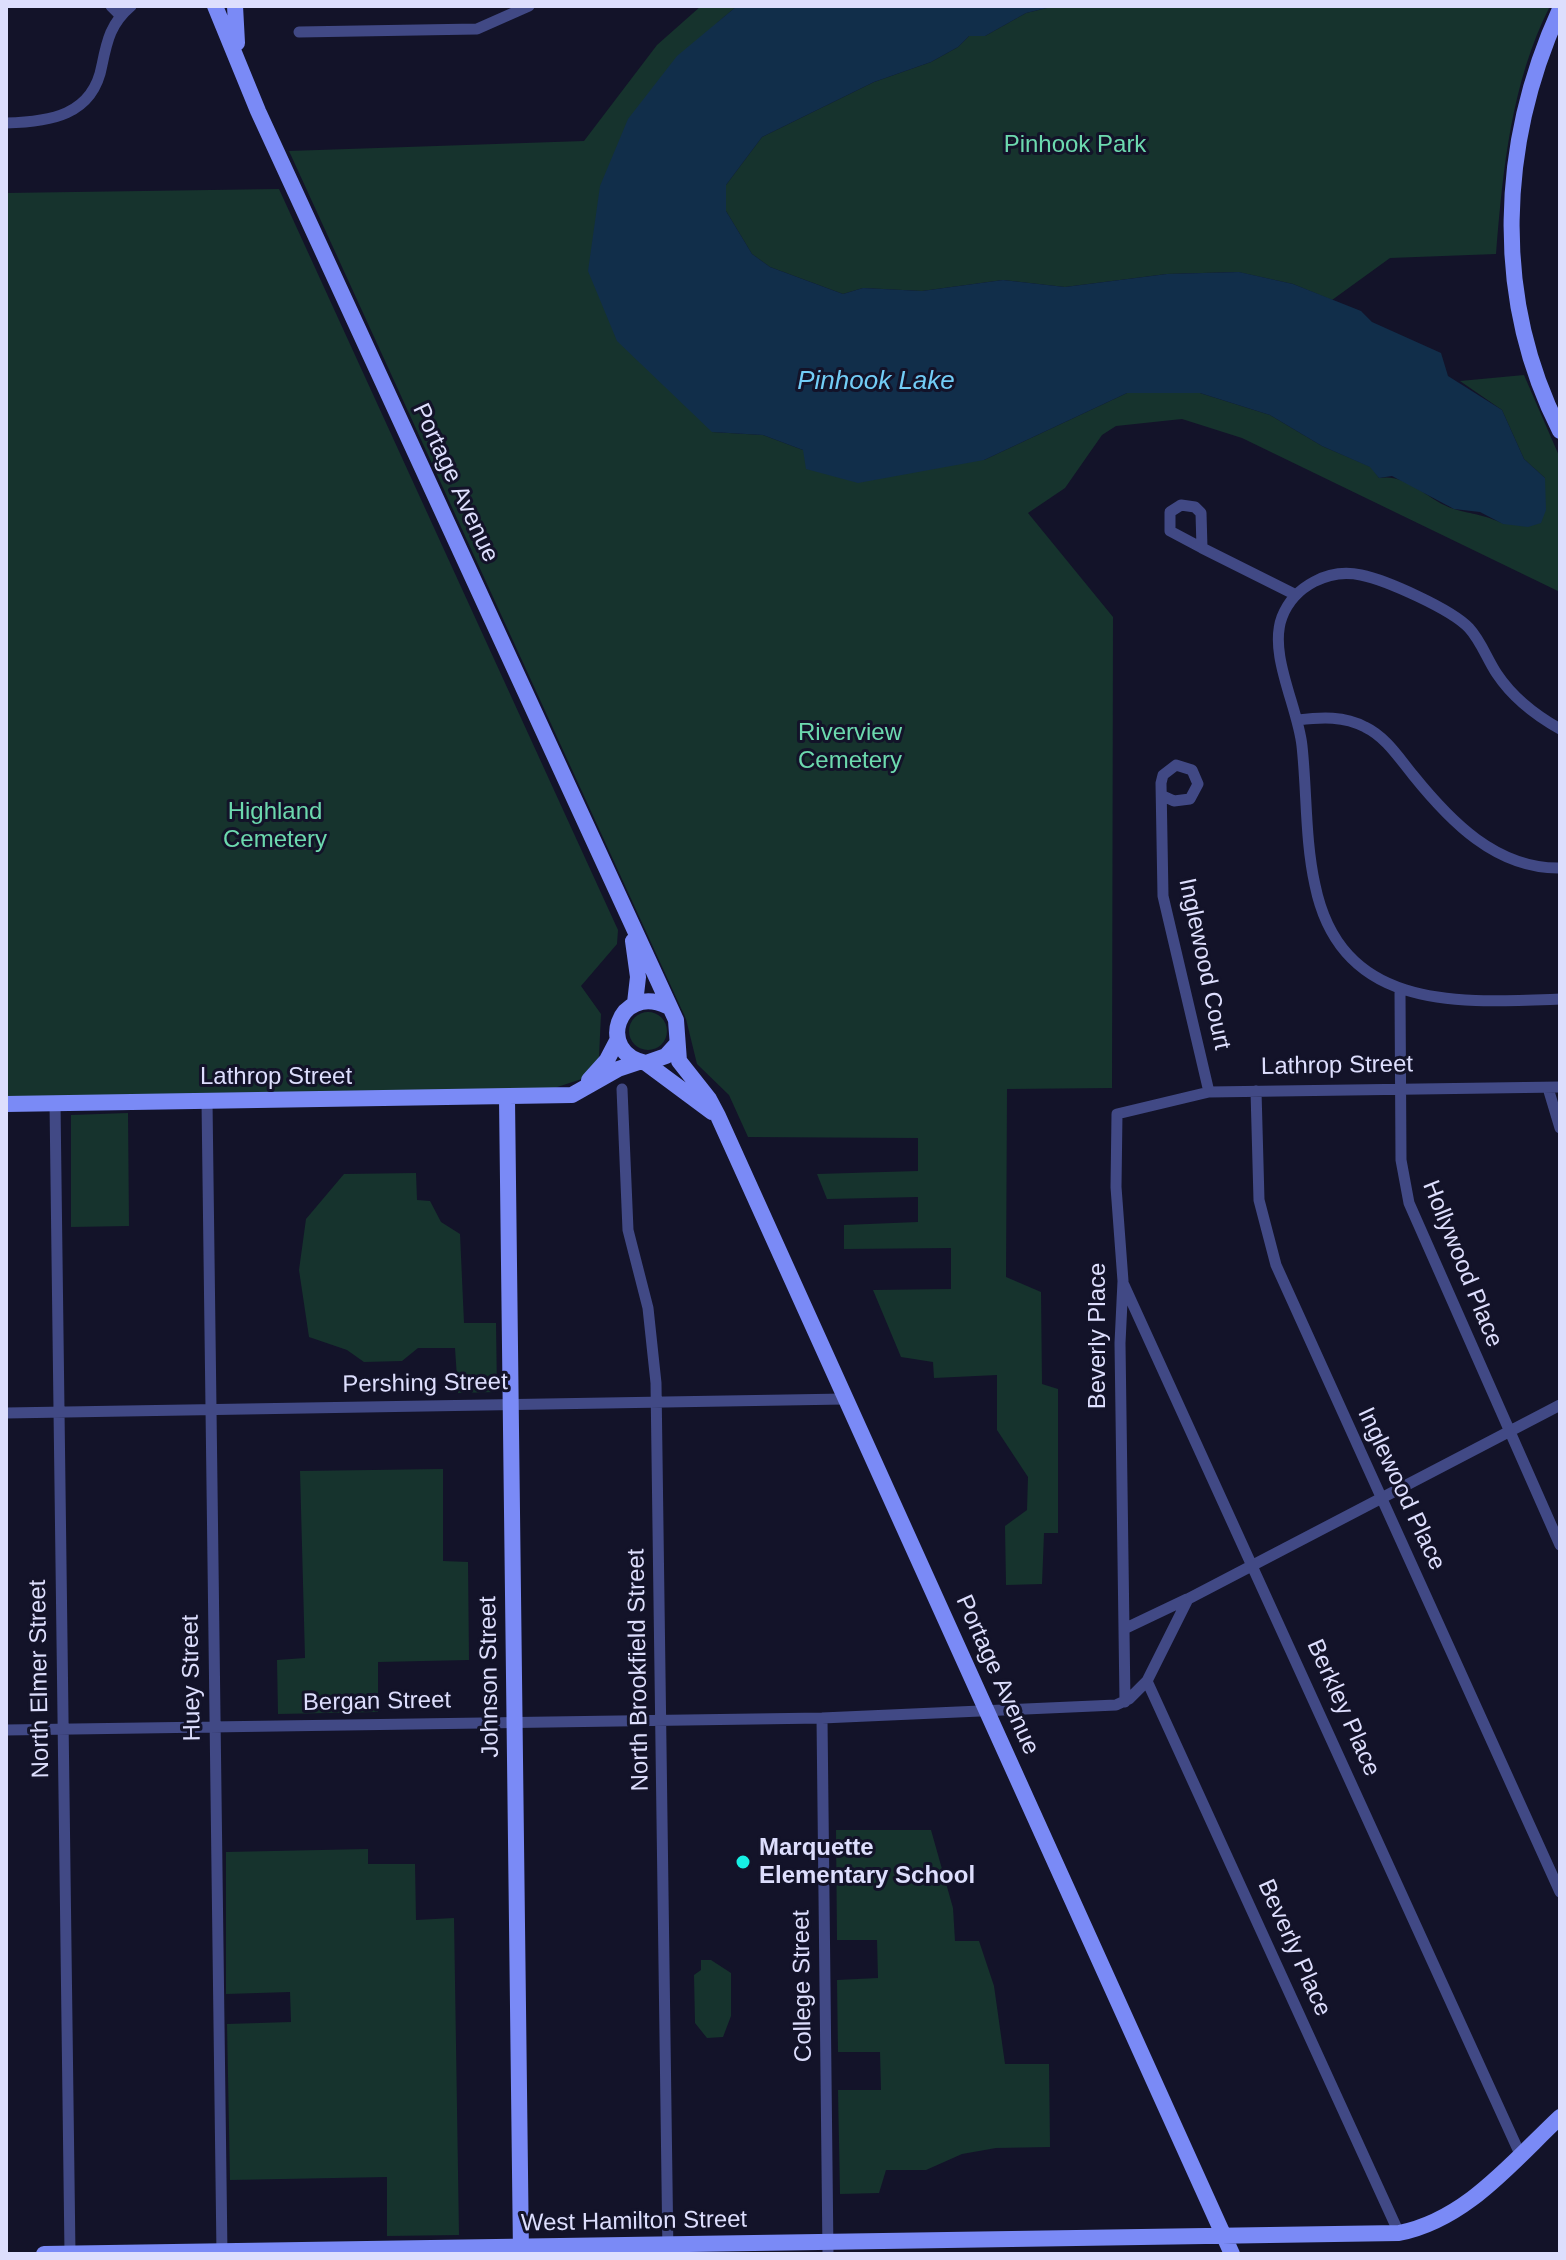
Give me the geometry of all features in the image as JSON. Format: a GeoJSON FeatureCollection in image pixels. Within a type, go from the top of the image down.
{"type":"FeatureCollection","features":[{"type":"Feature","properties":{"kind":"street"},"geometry":{"type":"LineString","coordinates":[[6,123],[50,121],[72,112],[86,100],[99,79],[116,10],[131,6]]}},
{"type":"Feature","properties":{"kind":"street","name":"Portage Avenue"},"geometry":{"type":"LineString","coordinates":[[215,6],[258,111],[667,1006]]}},
{"type":"Feature","properties":{"kind":"street","name":"Portage Avenue"},"geometry":{"type":"LineString","coordinates":[[235,6],[240,61]]}},
{"type":"Feature","properties":{"kind":"street"},"geometry":{"type":"LineString","coordinates":[[299,32],[477,29],[529,6]]}},
{"type":"Feature","properties":{"kind":"street"},"geometry":{"type":"LineString","coordinates":[[1560,9],[1530,85],[1519,129],[1509,242],[1528,346],[1538,381],[1560,431]]}},
{"type":"Feature","properties":{"kind":"street"},"geometry":{"type":"LineString","coordinates":[[1202,548],[1296,595]]}},
{"type":"Feature","properties":{"kind":"street"},"geometry":{"type":"LineString","coordinates":[[1560,729],[1509,691],[1476,636],[1450,614],[1356,574],[1320,579],[1296,595],[1282,617],[1278,643],[1298,720],[1318,900],[1346,951],[1372,975],[1400,991],[1450,1001],[1560,999]]}},
{"type":"Feature","properties":{"kind":"street"},"geometry":{"type":"LineString","coordinates":[[1298,720],[1342,718],[1368,728],[1386,742],[1450,819],[1477,840],[1520,861],[1560,868]]}},
{"type":"Feature","properties":{"kind":"street","name":"Inglewood Court"},"geometry":{"type":"LineString","coordinates":[[1163,796],[1163,896],[1209,1092]]}},
{"type":"Feature","properties":{"kind":"street","name":"Portage Avenue"},"geometry":{"type":"LineString","coordinates":[[629,923],[638,977],[635,1003]]}},
{"type":"Feature","properties":{"kind":"street","name":"Hollywood Place"},"geometry":{"type":"LineString","coordinates":[[1400,991],[1401,1160],[1409,1203],[1560,1545]]}},
{"type":"Feature","properties":{"kind":"street"},"geometry":{"type":"LineString","coordinates":[[658,1002],[667,1006],[676,1020],[676,1045],[666,1056],[643,1062],[625,1054],[618,1039],[620,1018],[635,1003],[658,1002]]}},
{"type":"Feature","properties":{"kind":"street","name":"Lathrop Street"},"geometry":{"type":"LineString","coordinates":[[546,1097],[587,1081],[607,1060],[618,1039]]}},
{"type":"Feature","properties":{"kind":"street","name":"Portage Avenue"},"geometry":{"type":"LineString","coordinates":[[676,1045],[681,1067],[709,1099],[718,1116],[1232,2254]]}},
{"type":"Feature","properties":{"kind":"street","name":"Portage Avenue"},"geometry":{"type":"LineString","coordinates":[[643,1062],[718,1116]]}},
{"type":"Feature","properties":{"kind":"street","name":"Lathrop Street"},"geometry":{"type":"LineString","coordinates":[[6,1104],[546,1097],[572,1095],[618,1069],[643,1062]]}},
{"type":"Feature","properties":{"kind":"street"},"geometry":{"type":"LineString","coordinates":[[1554,1087],[1560,1128]]}},
{"type":"Feature","properties":{"kind":"street","name":"Lathrop Street"},"geometry":{"type":"LineString","coordinates":[[1117,1114],[1209,1092],[1554,1087]]}},
{"type":"Feature","properties":{"kind":"street","name":"North Brookfield Street"},"geometry":{"type":"LineString","coordinates":[[622,1089],[627,1215],[652,1333],[657,1402],[668,2249]]}},
{"type":"Feature","properties":{"kind":"street","name":"Inglewood Place"},"geometry":{"type":"LineString","coordinates":[[1256,1091],[1259,1200],[1273,1256],[1560,1892]]}},
{"type":"Feature","properties":{"kind":"street","name":"Johnson Street"},"geometry":{"type":"LineString","coordinates":[[507,1099],[521,2251]]}},
{"type":"Feature","properties":{"kind":"street","name":"Huey Street"},"geometry":{"type":"LineString","coordinates":[[207,1101],[222,2252]]}},
{"type":"Feature","properties":{"kind":"street","name":"North Elmer Street"},"geometry":{"type":"LineString","coordinates":[[55,1103],[70,2253]]}},
{"type":"Feature","properties":{"kind":"street","name":"Beverly Place"},"geometry":{"type":"LineString","coordinates":[[1117,1114],[1116,1187],[1123,1281],[1120,1359],[1125,1702]]}},
{"type":"Feature","properties":{"kind":"street","name":"Berkley Place"},"geometry":{"type":"LineString","coordinates":[[1123,1281],[1520,2154]]}},
{"type":"Feature","properties":{"kind":"street","name":"Pershing Street"},"geometry":{"type":"LineString","coordinates":[[6,1413],[845,1399]]}},
{"type":"Feature","properties":{"kind":"street"},"geometry":{"type":"LineString","coordinates":[[1124,1629],[1188,1599],[1560,1405]]}},
{"type":"Feature","properties":{"kind":"street"},"geometry":{"type":"LineString","coordinates":[[1125,1702],[1147,1681],[1188,1599]]}},
{"type":"Feature","properties":{"kind":"street","name":"Beverly Place"},"geometry":{"type":"LineString","coordinates":[[1147,1681],[1399,2233]]}},
{"type":"Feature","properties":{"kind":"street","name":"Bergan Street"},"geometry":{"type":"LineString","coordinates":[[6,1730],[822,1718],[1107,1707],[1125,1702]]}},
{"type":"Feature","properties":{"kind":"street","name":"College Street"},"geometry":{"type":"LineString","coordinates":[[822,1718],[828,2248]]}},
{"type":"Feature","properties":{"kind":"street","name":"West Hamilton Street"},"geometry":{"type":"LineString","coordinates":[[44,2254],[980,2246],[1224,2235],[1399,2233],[1432,2224],[1457,2211],[1560,2117]]}},
{"type":"Feature","properties":{"kind":"green space","name":"Riverview Cemetery"},"geometry":{"type":"Polygon","coordinates":[[[701,6],[737,6],[717,23],[712,432],[763,435],[803,450],[984,460],[1127,393],[1200,393],[1270,415],[1322,446],[1371,467],[1379,478],[1399,480],[1454,509],[1504,524],[1545,478],[1524,459],[1502,410],[1460,381],[1524,375],[1560,458],[1560,592],[1242,438],[1182,419],[1116,426],[1102,435],[1065,488],[1028,513],[1113,617],[1112,1088],[1007,1089],[1006,1277],[1041,1292],[1042,1384],[1058,1389],[1058,1533],[1044,1533],[1042,1584],[1006,1585],[1005,1526],[1027,1510],[1028,1477],[997,1430],[997,1375],[934,1378],[933,1362],[901,1357],[873,1290],[951,1289],[951,1248],[844,1249],[844,1225],[918,1222],[918,1197],[827,1199],[817,1174],[918,1171],[918,1138],[748,1137],[729,1095],[697,1064],[686,1019],[289,151],[584,141],[657,45],[701,6]]]}},
{"type":"Feature","properties":{"kind":"green space","name":"Pinhook Park"},"geometry":{"type":"Polygon","coordinates":[[[1055,6],[1550,6],[1526,65],[1511,127],[1496,254],[1390,258],[1332,300],[1293,284],[1238,272],[1167,274],[1065,287],[1003,280],[922,291],[863,288],[843,294],[770,267],[752,254],[726,211],[726,185],[762,137],[874,82],[931,62],[958,47],[969,36],[985,36],[1026,13],[1055,6]]]}},
{"type":"Feature","properties":{"kind":"green space","name":"Highland Cemetery"},"geometry":{"type":"Polygon","coordinates":[[[279,189],[618,930],[617,944],[581,986],[601,1014],[599,1057],[585,1078],[548,1090],[6,1098],[6,193],[279,189]]]}},
{"type":"Feature","properties":{"kind":"green space"},"geometry":{"type":"Polygon","coordinates":[[[648,1012],[661,1018],[667,1031],[661,1044],[648,1050],[635,1044],[629,1031],[635,1018],[648,1012]]]}},
{"type":"Feature","properties":{"kind":"green space"},"geometry":{"type":"Polygon","coordinates":[[[128,1113],[129,1226],[71,1227],[71,1115],[128,1113]]]}},
{"type":"Feature","properties":{"kind":"green space"},"geometry":{"type":"Polygon","coordinates":[[[416,1173],[417,1200],[430,1201],[441,1222],[460,1234],[464,1323],[496,1323],[497,1392],[458,1393],[455,1348],[418,1348],[402,1361],[364,1362],[347,1350],[309,1337],[299,1270],[306,1219],[344,1174],[416,1173]]]}},
{"type":"Feature","properties":{"kind":"green space"},"geometry":{"type":"Polygon","coordinates":[[[443,1469],[443,1561],[468,1562],[469,1660],[378,1662],[378,1712],[278,1714],[277,1660],[305,1658],[300,1471],[443,1469]]]}},
{"type":"Feature","properties":{"kind":"green space"},"geometry":{"type":"Polygon","coordinates":[[[836,1830],[931,1830],[953,1908],[955,1941],[979,1941],[994,1986],[1005,2064],[1049,2064],[1050,2147],[996,2148],[962,2154],[926,2170],[886,2170],[879,2193],[840,2194],[838,2090],[881,2090],[880,2052],[838,2052],[837,1980],[878,1978],[877,1940],[837,1940],[836,1830]]]}},
{"type":"Feature","properties":{"kind":"green space"},"geometry":{"type":"Polygon","coordinates":[[[368,1849],[368,1864],[415,1864],[416,1920],[454,1918],[459,2235],[387,2236],[387,2177],[230,2180],[227,2024],[291,2022],[290,1992],[226,1994],[226,1852],[368,1849]]]}},
{"type":"Feature","properties":{"kind":"green space"},"geometry":{"type":"Polygon","coordinates":[[[701,1960],[711,1960],[731,1973],[731,2016],[723,2037],[707,2038],[695,2023],[694,1975],[701,1970],[701,1960]]]}},
{"type":"Feature","properties":{"kind":"water","name":"Pinhook Lake"},"geometry":{"type":"Polygon","coordinates":[[[737,6],[1055,6],[1026,13],[985,36],[969,36],[958,47],[931,62],[874,82],[762,137],[726,185],[726,211],[752,254],[770,267],[843,294],[863,288],[922,291],[1003,280],[1065,287],[1167,274],[1239,272],[1293,284],[1361,311],[1372,322],[1441,353],[1448,376],[1502,410],[1524,459],[1545,478],[1546,510],[1541,523],[1528,527],[1503,524],[1480,512],[1454,509],[1392,476],[1379,478],[1370,467],[1322,446],[1270,415],[1200,393],[1127,393],[984,460],[858,483],[806,469],[803,450],[763,435],[712,432],[617,341],[588,271],[600,186],[628,119],[677,56],[737,6]]]}},
{"type":"Feature","properties":{"kind":"place","name":"Marquette Elementary School"},"geometry":{"type":"Point","coordinates":[743,1862]}}]}
